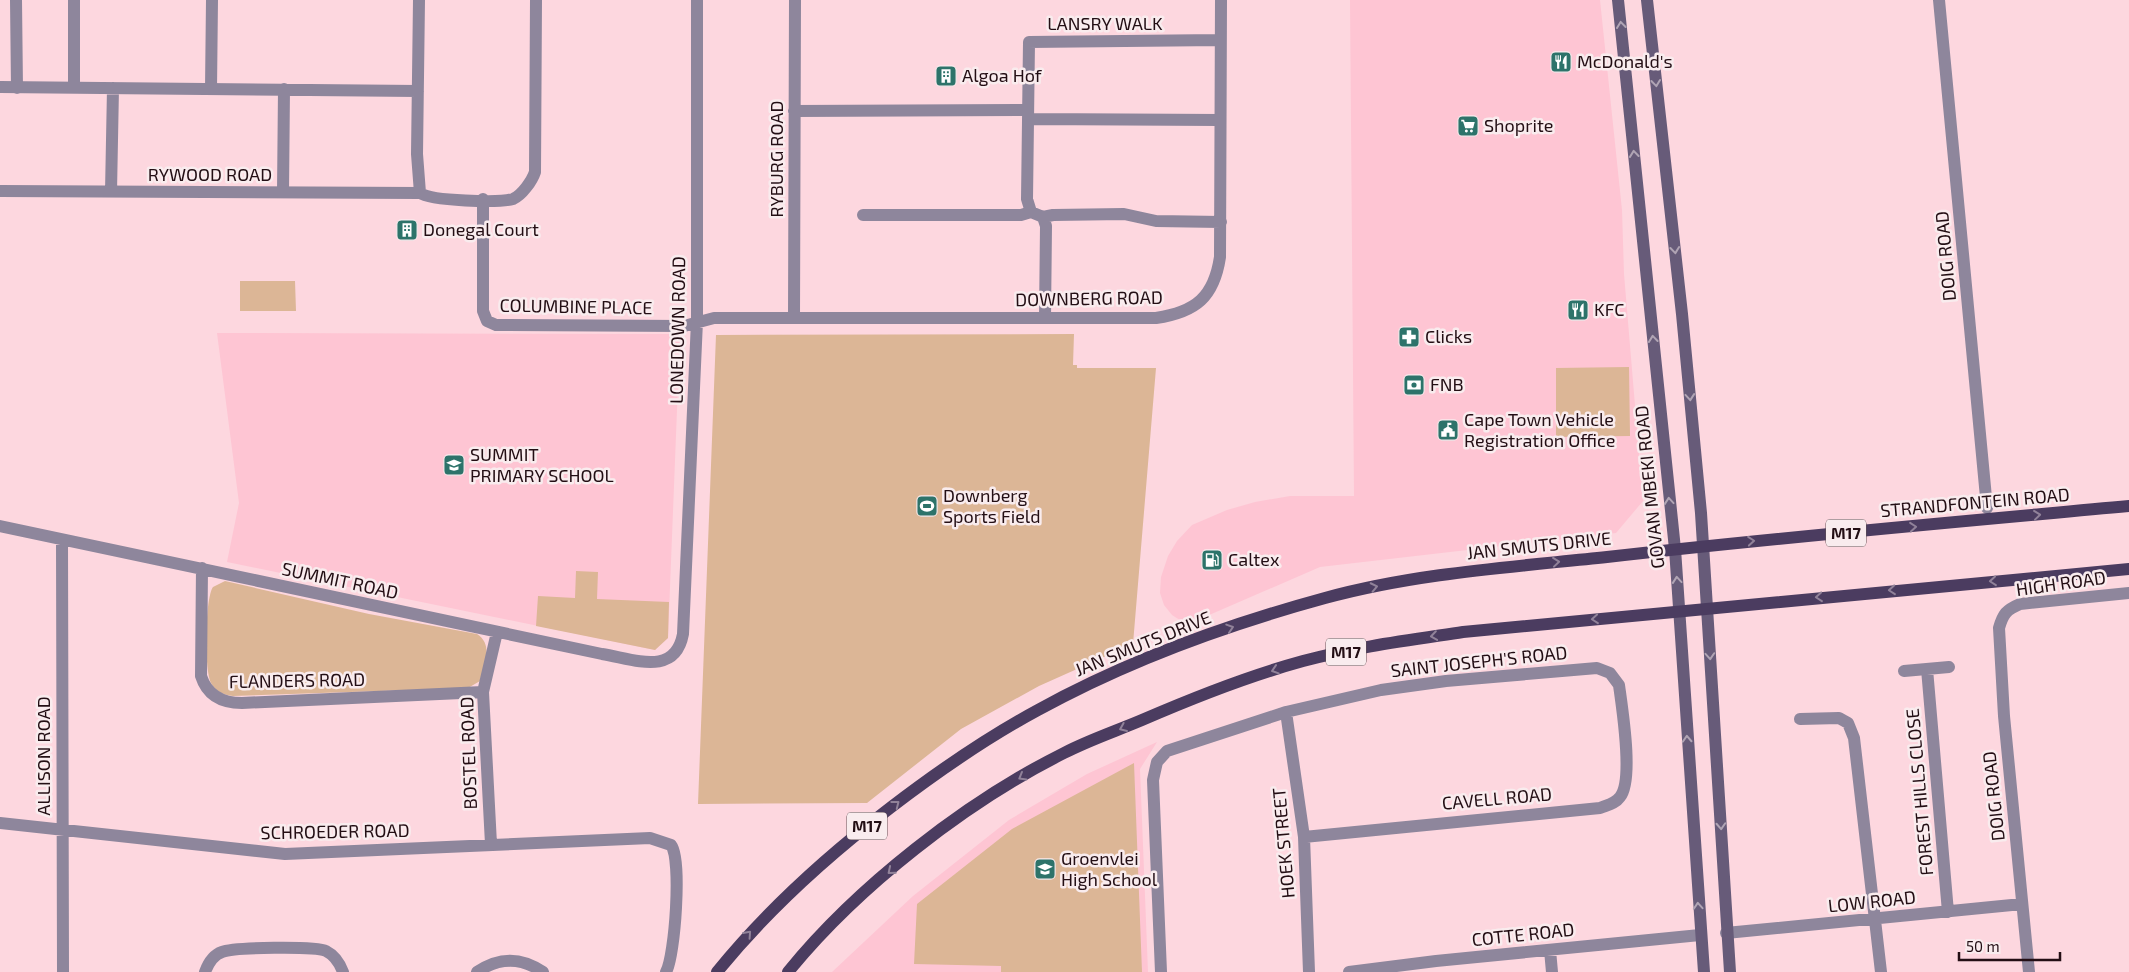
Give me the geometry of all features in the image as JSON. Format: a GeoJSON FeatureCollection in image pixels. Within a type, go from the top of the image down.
{"type":"FeatureCollection","features":[{"type":"Feature","properties":{"kind":"main road","name":"GOVAN MBEKI ROAD"},"geometry":{"type":"LineString","coordinates":[[1618,0],[1680,610],[1700,935],[1704,972]]}},
{"type":"Feature","properties":{"kind":"main road"},"geometry":{"type":"LineString","coordinates":[[1647,0],[1682,314],[1703,547],[1730,972]]}},
{"type":"Feature","properties":{"kind":"main road","name":"STRANDFONTEIN ROAD"},"geometry":{"type":"LineString","coordinates":[[1674,549],[2129,506]]}},
{"type":"Feature","properties":{"kind":"main road","name":"JAN SMUTS DRIVE"},"geometry":{"type":"LineString","coordinates":[[717,972],[748,934],[796,886],[845,843],[915,788],[984,741],[1041,708],[1096,681],[1178,646],[1326,598],[1381,585],[1461,572],[1674,549]]}},
{"type":"Feature","properties":{"kind":"main road","name":"M17"},"geometry":{"type":"LineString","coordinates":[[788,972],[877,883],[938,832],[989,796],[1065,753],[1196,696],[1303,661],[1377,645],[1463,632],[2129,569]]}},
{"type":"Feature","properties":{"kind":"street"},"geometry":{"type":"LineString","coordinates":[[16,0],[17,88]]}},
{"type":"Feature","properties":{"kind":"street"},"geometry":{"type":"LineString","coordinates":[[74,0],[74,88]]}},
{"type":"Feature","properties":{"kind":"street"},"geometry":{"type":"LineString","coordinates":[[211,89],[212,0]]}},
{"type":"Feature","properties":{"kind":"street"},"geometry":{"type":"LineString","coordinates":[[419,0],[418,183],[420,193],[445,200],[514,198],[533,177],[536,169],[536,0]]}},
{"type":"Feature","properties":{"kind":"street","name":"LONEDOWN ROAD"},"geometry":{"type":"LineString","coordinates":[[673,657],[680,646],[684,634],[697,321],[698,0]]}},
{"type":"Feature","properties":{"kind":"street","name":"RYBURG ROAD"},"geometry":{"type":"LineString","coordinates":[[794,318],[795,0]]}},
{"type":"Feature","properties":{"kind":"street","name":"DOWNBERG ROAD"},"geometry":{"type":"LineString","coordinates":[[697,321],[714,318],[1156,318],[1184,311],[1201,301],[1215,283],[1220,257],[1221,0]]}},
{"type":"Feature","properties":{"kind":"street","name":"DOIG ROAD"},"geometry":{"type":"LineString","coordinates":[[1939,0],[1988,508]]}},
{"type":"Feature","properties":{"kind":"street","name":"LANSRY WALK"},"geometry":{"type":"LineString","coordinates":[[1045,318],[1046,226],[1027,199],[1029,42],[1220,40]]}},
{"type":"Feature","properties":{"kind":"street"},"geometry":{"type":"LineString","coordinates":[[0,87],[418,91]]}},
{"type":"Feature","properties":{"kind":"street"},"geometry":{"type":"LineString","coordinates":[[111,192],[113,88]]}},
{"type":"Feature","properties":{"kind":"street"},"geometry":{"type":"LineString","coordinates":[[283,192],[284,89]]}},
{"type":"Feature","properties":{"kind":"street"},"geometry":{"type":"LineString","coordinates":[[794,111],[1220,120]]}},
{"type":"Feature","properties":{"kind":"street","name":"RYWOOD ROAD"},"geometry":{"type":"LineString","coordinates":[[0,192],[420,193]]}},
{"type":"Feature","properties":{"kind":"street","name":"COLUMBINE PLACE"},"geometry":{"type":"LineString","coordinates":[[483,199],[483,310],[487,321],[492,324],[684,326],[697,321]]}},
{"type":"Feature","properties":{"kind":"street"},"geometry":{"type":"LineString","coordinates":[[863,215],[1124,214],[1156,221],[1221,222]]}},
{"type":"Feature","properties":{"kind":"street","name":"SUMMIT ROAD"},"geometry":{"type":"LineString","coordinates":[[0,526],[646,662],[661,662],[673,657]]}},
{"type":"Feature","properties":{"kind":"street","name":"ALLISON ROAD"},"geometry":{"type":"LineString","coordinates":[[62,540],[63,972]]}},
{"type":"Feature","properties":{"kind":"street","name":"FLANDERS ROAD"},"geometry":{"type":"LineString","coordinates":[[202,568],[201,676],[209,691],[221,700],[242,703],[483,692]]}},
{"type":"Feature","properties":{"kind":"street","name":"HIGH ROAD"},"geometry":{"type":"LineString","coordinates":[[2002,616],[2009,609],[2020,604],[2129,593]]}},
{"type":"Feature","properties":{"kind":"street","name":"DOIG ROAD"},"geometry":{"type":"LineString","coordinates":[[2002,616],[1999,628],[2004,716],[2029,972]]}},
{"type":"Feature","properties":{"kind":"street","name":"BOSTEL ROAD"},"geometry":{"type":"LineString","coordinates":[[491,844],[483,692],[497,632]]}},
{"type":"Feature","properties":{"kind":"street"},"geometry":{"type":"LineString","coordinates":[[1904,671],[1949,667]]}},
{"type":"Feature","properties":{"kind":"street","name":"SAINT JOSEPH'S ROAD"},"geometry":{"type":"LineString","coordinates":[[1160,972],[1153,780],[1157,762],[1175,747],[1286,712],[1381,690],[1446,681],[1597,668],[1610,673],[1619,685],[1624,729]]}},
{"type":"Feature","properties":{"kind":"street","name":"FOREST HILLS CLOSE"},"geometry":{"type":"LineString","coordinates":[[1927,669],[1948,912]]}},
{"type":"Feature","properties":{"kind":"street","name":"HOEK STREET"},"geometry":{"type":"LineString","coordinates":[[1286,712],[1304,837],[1309,972]]}},
{"type":"Feature","properties":{"kind":"street"},"geometry":{"type":"LineString","coordinates":[[1800,719],[1839,718],[1848,723],[1854,738],[1881,972]]}},
{"type":"Feature","properties":{"kind":"street","name":"CAVELL ROAD"},"geometry":{"type":"LineString","coordinates":[[1304,837],[1600,808],[1621,796],[1626,781],[1624,729]]}},
{"type":"Feature","properties":{"kind":"street","name":"SCHROEDER ROAD"},"geometry":{"type":"LineString","coordinates":[[0,823],[286,854],[650,838],[672,846],[678,862],[673,953],[666,972]]}},
{"type":"Feature","properties":{"kind":"street","name":"LOW ROAD"},"geometry":{"type":"LineString","coordinates":[[1726,932],[1874,920],[2022,904]]}},
{"type":"Feature","properties":{"kind":"street","name":"COTTE ROAD"},"geometry":{"type":"LineString","coordinates":[[1349,972],[1436,961],[1700,935]]}},
{"type":"Feature","properties":{"kind":"street"},"geometry":{"type":"LineString","coordinates":[[205,972],[214,956],[229,950],[307,948],[329,952],[338,962],[343,972]]}},
{"type":"Feature","properties":{"kind":"street"},"geometry":{"type":"LineString","coordinates":[[1550,950],[1552,972]]}},
{"type":"Feature","properties":{"kind":"street"},"geometry":{"type":"LineString","coordinates":[[477,972],[488,965],[502,960],[525,963],[543,972]]}},
{"type":"Feature","properties":{"kind":"shaded area"},"geometry":{"type":"Polygon","coordinates":[[[1350,0],[1600,0],[1622,210],[1624,274],[1643,501],[1616,533],[1320,567],[1193,622],[1183,622],[1172,615],[1164,605],[1160,593],[1161,577],[1168,556],[1177,541],[1192,525],[1227,510],[1255,502],[1290,496],[1354,496],[1350,0]]]}},
{"type":"Feature","properties":{"kind":"shaded area"},"geometry":{"type":"Polygon","coordinates":[[[240,281],[295,281],[296,311],[240,311],[240,281]]]}},
{"type":"Feature","properties":{"kind":"shaded area","name":"SUMMIT PRIMARY SCHOOL"},"geometry":{"type":"Polygon","coordinates":[[[217,333],[680,334],[668,638],[655,650],[227,562],[239,503],[217,333]]]}},
{"type":"Feature","properties":{"kind":"shaded area","name":"Downberg Sports Field"},"geometry":{"type":"Polygon","coordinates":[[[1074,334],[1073,365],[1077,365],[1077,368],[1156,368],[1133,644],[1039,686],[961,729],[867,803],[698,804],[716,335],[1074,334]]]}},
{"type":"Feature","properties":{"kind":"shaded area"},"geometry":{"type":"Polygon","coordinates":[[[1629,367],[1630,436],[1556,437],[1556,368],[1629,367]]]}},
{"type":"Feature","properties":{"kind":"shaded area"},"geometry":{"type":"Polygon","coordinates":[[[576,571],[598,572],[597,599],[669,602],[668,638],[655,650],[536,626],[538,596],[575,598],[576,571]]]}},
{"type":"Feature","properties":{"kind":"shaded area"},"geometry":{"type":"Polygon","coordinates":[[[225,581],[369,614],[477,634],[485,644],[486,649],[480,681],[468,688],[233,696],[223,694],[213,686],[209,676],[206,634],[210,594],[213,587],[225,581]]]}},
{"type":"Feature","properties":{"kind":"shaded area","name":"Groenvlei High School"},"geometry":{"type":"Polygon","coordinates":[[[1157,742],[1140,769],[1148,972],[832,972],[913,896],[1009,820],[1087,774],[1157,742]]]}},
{"type":"Feature","properties":{"kind":"shaded area","name":"Groenvlei High School"},"geometry":{"type":"Polygon","coordinates":[[[1134,763],[1142,972],[1001,972],[1001,966],[914,964],[917,904],[1012,829],[1134,763]]]}},
{"type":"Feature","properties":{"kind":"place","name":"McDonald's"},"geometry":{"type":"Point","coordinates":[1561,62]}},
{"type":"Feature","properties":{"kind":"place","name":"Algoa Hof"},"geometry":{"type":"Point","coordinates":[946,76]}},
{"type":"Feature","properties":{"kind":"place","name":"Shoprite"},"geometry":{"type":"Point","coordinates":[1468,126]}},
{"type":"Feature","properties":{"kind":"place","name":"Donegal Court"},"geometry":{"type":"Point","coordinates":[407,230]}},
{"type":"Feature","properties":{"kind":"place","name":"KFC"},"geometry":{"type":"Point","coordinates":[1578,310]}},
{"type":"Feature","properties":{"kind":"place","name":"Clicks"},"geometry":{"type":"Point","coordinates":[1409,337]}},
{"type":"Feature","properties":{"kind":"place","name":"FNB"},"geometry":{"type":"Point","coordinates":[1414,385]}},
{"type":"Feature","properties":{"kind":"place","name":"Cape Town Vehicle Registration Office"},"geometry":{"type":"Point","coordinates":[1448,430]}},
{"type":"Feature","properties":{"kind":"place","name":"SUMMIT PRIMARY SCHOOL"},"geometry":{"type":"Point","coordinates":[454,465]}},
{"type":"Feature","properties":{"kind":"place","name":"Downberg Sports Field"},"geometry":{"type":"Point","coordinates":[927,506]}},
{"type":"Feature","properties":{"kind":"place","name":"Caltex"},"geometry":{"type":"Point","coordinates":[1212,560]}},
{"type":"Feature","properties":{"kind":"place","name":"Groenvlei High School"},"geometry":{"type":"Point","coordinates":[1045,869]}}]}
